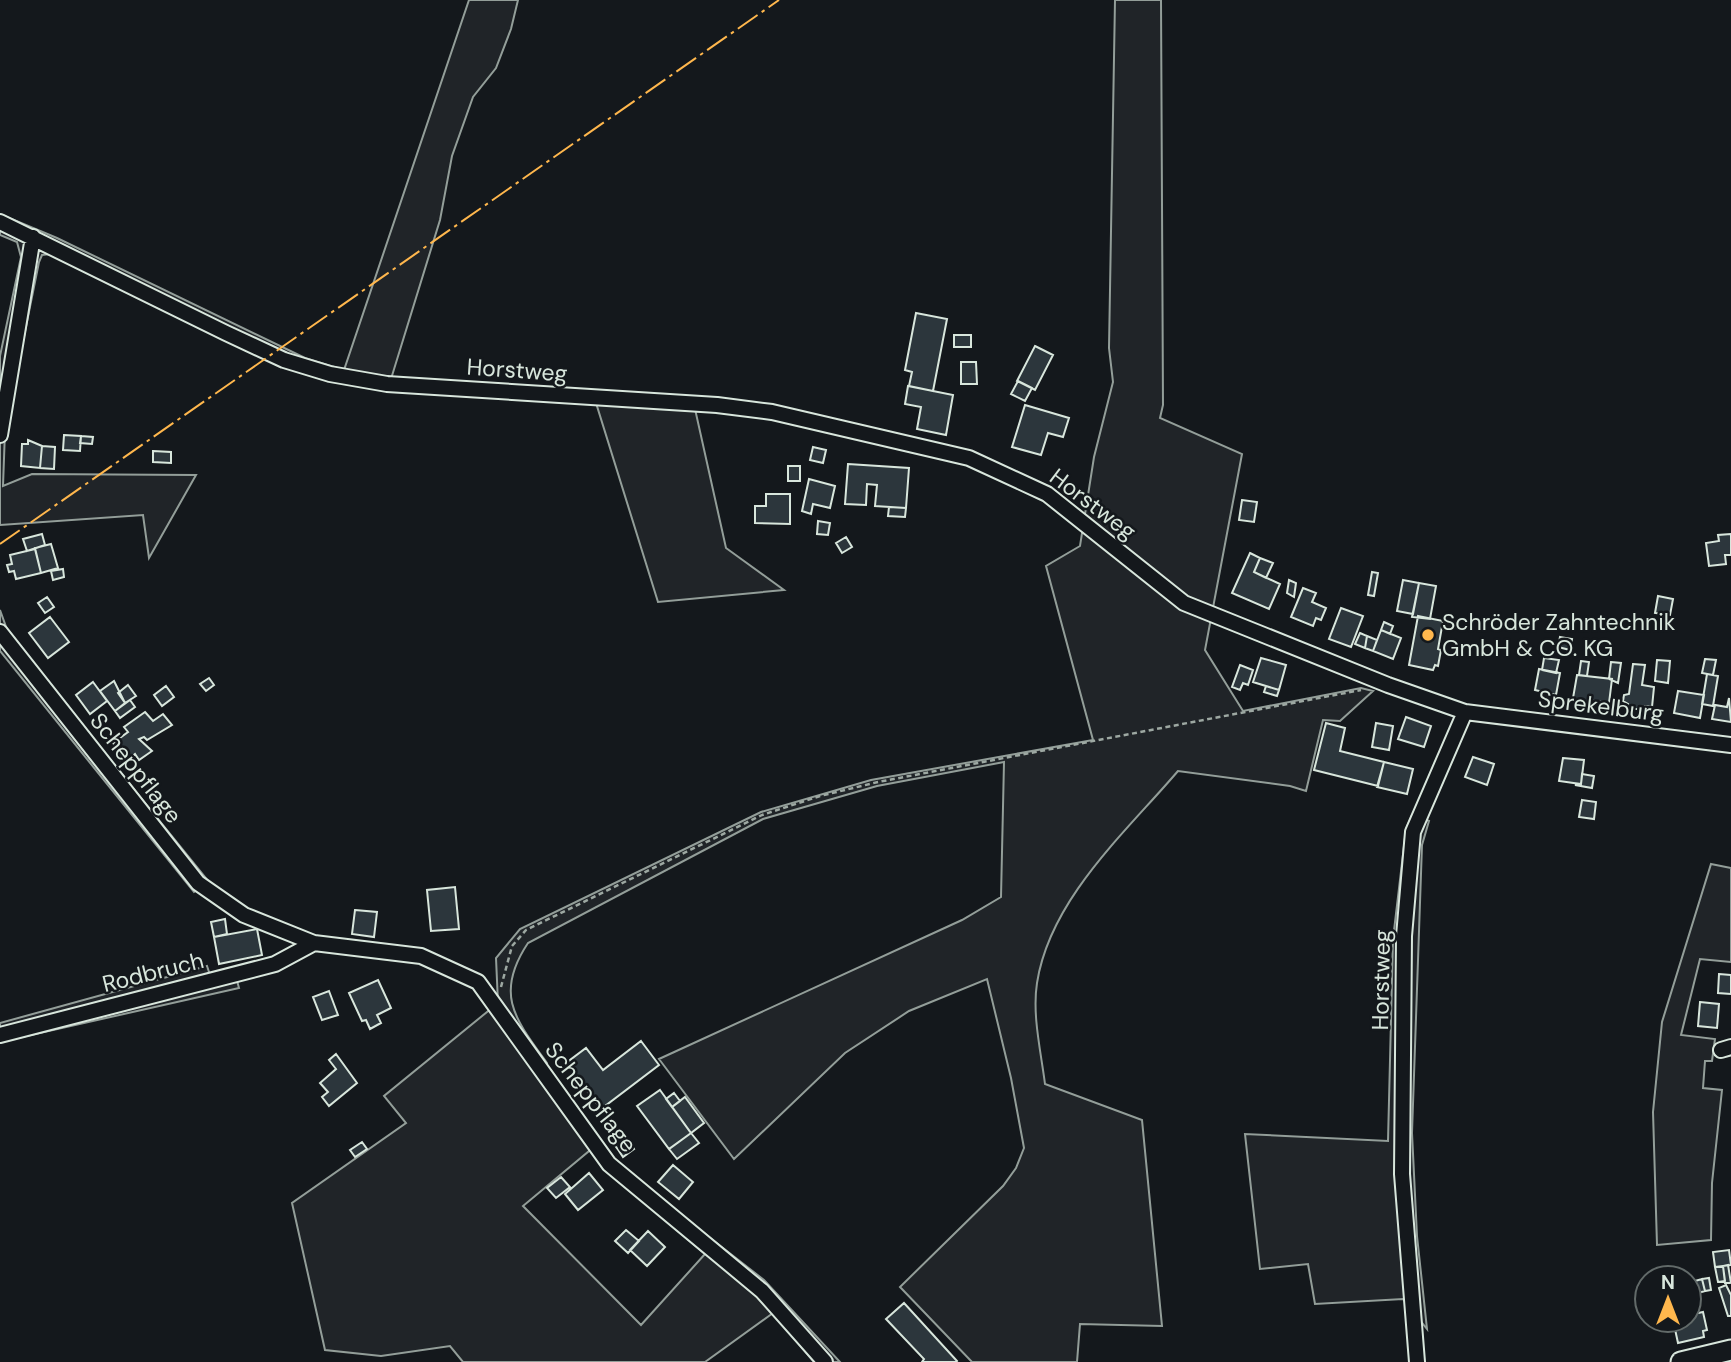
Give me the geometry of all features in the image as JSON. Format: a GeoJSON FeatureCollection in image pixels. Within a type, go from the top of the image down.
{"type":"FeatureCollection","features":[{"type":"Feature","properties":{"kind":"main road"},"geometry":{"type":"LineString","coordinates":[[1681,1362],[1731,1350]]}},
{"type":"Feature","properties":{"kind":"street","name":"Horstweg"},"geometry":{"type":"LineString","coordinates":[[0,222],[226,334],[284,360],[330,374],[387,384],[717,405],[772,412],[969,458],[1047,494],[1184,603],[1353,672],[1465,712],[1413,832],[1404,936],[1402,1174],[1417,1362]]}},
{"type":"Feature","properties":{"kind":"street"},"geometry":{"type":"LineString","coordinates":[[0,435],[33,237]]}},
{"type":"Feature","properties":{"kind":"street","name":"Scheppflage"},"geometry":{"type":"LineString","coordinates":[[0,632],[198,883],[244,915],[314,943],[421,956],[478,982],[502,1019],[610,1164],[762,1291],[825,1362]]}},
{"type":"Feature","properties":{"kind":"street","name":"Sprekelburg"},"geometry":{"type":"LineString","coordinates":[[1465,712],[1731,745]]}},
{"type":"Feature","properties":{"kind":"street"},"geometry":{"type":"LineString","coordinates":[[289,934],[292,956]]}},
{"type":"Feature","properties":{"kind":"street","name":"Rodbruch"},"geometry":{"type":"LineString","coordinates":[[0,1035],[275,964],[314,943]]}},
{"type":"Feature","properties":{"kind":"path"},"geometry":{"type":"LineString","coordinates":[[502,1019],[500,994],[505,970],[512,946],[526,930],[761,815],[878,782],[1361,690]]}},
{"type":"Feature","properties":{"kind":"shaded area"},"geometry":{"type":"Polygon","coordinates":[[[469,0],[518,0],[511,29],[496,68],[473,97],[452,156],[440,220],[391,379],[728,400],[819,416],[809,426],[771,418],[695,409],[726,548],[784,590],[658,602],[596,403],[326,379],[50,254],[42,255],[39,262],[5,431],[3,486],[32,474],[196,475],[149,558],[143,515],[0,525],[0,356],[21,257],[17,242],[0,235],[0,214],[57,238],[305,358],[344,370],[469,0]]]}},
{"type":"Feature","properties":{"kind":"shaded area"},"geometry":{"type":"Polygon","coordinates":[[[1115,0],[1161,0],[1163,405],[1160,418],[1242,454],[1205,650],[1243,711],[1361,688],[1373,691],[1340,721],[1323,720],[1306,791],[1290,786],[1178,771],[1093,868],[1057,923],[1045,952],[1037,983],[1036,1008],[1045,1084],[1142,1120],[1162,1326],[1080,1324],[1077,1362],[972,1362],[900,1287],[1003,1186],[1016,1168],[1024,1148],[1011,1078],[987,979],[909,1011],[845,1053],[734,1159],[659,1059],[962,920],[1001,897],[1004,762],[877,786],[763,819],[528,943],[512,977],[513,1006],[526,1033],[547,1063],[541,1068],[601,1141],[523,1206],[641,1325],[705,1254],[672,1226],[682,1216],[764,1280],[840,1362],[814,1362],[773,1313],[705,1362],[463,1362],[450,1346],[381,1356],[325,1350],[292,1203],[406,1123],[384,1096],[498,1003],[496,958],[520,929],[761,812],[871,780],[1093,740],[1046,566],[1080,546],[1094,457],[1113,382],[1109,348],[1115,0]]]}},
{"type":"Feature","properties":{"kind":"shaded area"},"geometry":{"type":"Polygon","coordinates":[[[0,610],[9,635],[209,882],[194,892],[0,651],[0,610]]]}},
{"type":"Feature","properties":{"kind":"shaded area"},"geometry":{"type":"Polygon","coordinates":[[[1412,815],[1429,821],[1422,845],[1412,1133],[1417,1236],[1427,1329],[1403,1299],[1315,1304],[1308,1264],[1260,1269],[1245,1134],[1388,1141],[1393,939],[1406,829],[1412,815]]]}},
{"type":"Feature","properties":{"kind":"shaded area"},"geometry":{"type":"Polygon","coordinates":[[[1711,864],[1731,868],[1731,962],[1700,959],[1681,1035],[1715,1039],[1712,1061],[1705,1061],[1703,1088],[1722,1090],[1712,1183],[1711,1240],[1657,1245],[1653,1112],[1662,1022],[1711,864]]]}},
{"type":"Feature","properties":{"kind":"shaded area"},"geometry":{"type":"Polygon","coordinates":[[[207,966],[213,984],[236,977],[239,988],[0,1042],[0,1023],[207,966]]]}},
{"type":"Feature","properties":{"kind":"building"},"geometry":{"type":"Polygon","coordinates":[[[916,313],[947,319],[933,391],[909,386],[912,372],[905,370],[916,313]]]}},
{"type":"Feature","properties":{"kind":"building"},"geometry":{"type":"Polygon","coordinates":[[[954,335],[971,335],[971,347],[954,347],[954,335]]]}},
{"type":"Feature","properties":{"kind":"building"},"geometry":{"type":"Polygon","coordinates":[[[1035,346],[1053,355],[1035,390],[1017,381],[1035,346]]]}},
{"type":"Feature","properties":{"kind":"building"},"geometry":{"type":"Polygon","coordinates":[[[961,362],[976,362],[977,384],[961,384],[961,362]]]}},
{"type":"Feature","properties":{"kind":"building"},"geometry":{"type":"Polygon","coordinates":[[[1018,381],[1032,388],[1025,401],[1011,394],[1018,381]]]}},
{"type":"Feature","properties":{"kind":"building"},"geometry":{"type":"Polygon","coordinates":[[[908,386],[953,395],[946,435],[917,429],[921,407],[905,404],[908,386]]]}},
{"type":"Feature","properties":{"kind":"building"},"geometry":{"type":"Polygon","coordinates":[[[1025,405],[1069,418],[1063,437],[1048,433],[1041,455],[1012,447],[1025,405]]]}},
{"type":"Feature","properties":{"kind":"building"},"geometry":{"type":"Polygon","coordinates":[[[64,435],[81,436],[80,451],[63,450],[64,435]]]}},
{"type":"Feature","properties":{"kind":"building"},"geometry":{"type":"Polygon","coordinates":[[[81,436],[93,437],[92,444],[80,443],[81,436]]]}},
{"type":"Feature","properties":{"kind":"building"},"geometry":{"type":"Polygon","coordinates":[[[28,440],[42,446],[40,468],[21,466],[22,444],[28,444],[28,440]]]}},
{"type":"Feature","properties":{"kind":"building"},"geometry":{"type":"Polygon","coordinates":[[[42,446],[55,447],[54,469],[40,468],[42,446]]]}},
{"type":"Feature","properties":{"kind":"building"},"geometry":{"type":"Polygon","coordinates":[[[813,447],[826,450],[823,463],[810,460],[813,447]]]}},
{"type":"Feature","properties":{"kind":"building"},"geometry":{"type":"Polygon","coordinates":[[[153,451],[171,452],[171,463],[153,462],[153,451]]]}},
{"type":"Feature","properties":{"kind":"building"},"geometry":{"type":"Polygon","coordinates":[[[848,464],[909,468],[906,508],[875,506],[877,485],[867,484],[866,505],[845,504],[848,464]]]}},
{"type":"Feature","properties":{"kind":"building"},"geometry":{"type":"Polygon","coordinates":[[[788,466],[800,466],[800,481],[788,481],[788,466]]]}},
{"type":"Feature","properties":{"kind":"building"},"geometry":{"type":"Polygon","coordinates":[[[809,479],[835,486],[830,508],[813,504],[811,514],[802,511],[809,479]]]}},
{"type":"Feature","properties":{"kind":"building"},"geometry":{"type":"Polygon","coordinates":[[[766,494],[790,494],[790,524],[755,523],[755,506],[766,506],[766,494]]]}},
{"type":"Feature","properties":{"kind":"building"},"geometry":{"type":"Polygon","coordinates":[[[1242,500],[1257,502],[1254,522],[1239,520],[1242,500]]]}},
{"type":"Feature","properties":{"kind":"building"},"geometry":{"type":"Polygon","coordinates":[[[889,507],[906,508],[905,517],[888,516],[889,507]]]}},
{"type":"Feature","properties":{"kind":"building"},"geometry":{"type":"Polygon","coordinates":[[[818,521],[830,523],[828,535],[817,534],[818,521]]]}},
{"type":"Feature","properties":{"kind":"building"},"geometry":{"type":"Polygon","coordinates":[[[42,534],[45,545],[27,551],[23,539],[42,534]]]}},
{"type":"Feature","properties":{"kind":"building"},"geometry":{"type":"Polygon","coordinates":[[[1731,534],[1731,555],[1725,555],[1726,564],[1709,566],[1706,543],[1719,541],[1718,535],[1731,534]]]}},
{"type":"Feature","properties":{"kind":"building"},"geometry":{"type":"Polygon","coordinates":[[[846,537],[852,547],[842,553],[836,543],[846,537]]]}},
{"type":"Feature","properties":{"kind":"building"},"geometry":{"type":"Polygon","coordinates":[[[51,544],[58,568],[41,573],[35,548],[51,544]]]}},
{"type":"Feature","properties":{"kind":"building"},"geometry":{"type":"Polygon","coordinates":[[[35,549],[41,573],[16,579],[14,571],[9,572],[7,565],[12,564],[10,555],[35,549]]]}},
{"type":"Feature","properties":{"kind":"building"},"geometry":{"type":"Polygon","coordinates":[[[1250,553],[1260,558],[1254,572],[1280,584],[1269,609],[1232,593],[1250,553]]]}},
{"type":"Feature","properties":{"kind":"building"},"geometry":{"type":"Polygon","coordinates":[[[1260,558],[1273,563],[1266,578],[1254,572],[1260,558]]]}},
{"type":"Feature","properties":{"kind":"building"},"geometry":{"type":"Polygon","coordinates":[[[63,569],[64,577],[53,580],[51,571],[63,569]]]}},
{"type":"Feature","properties":{"kind":"building"},"geometry":{"type":"Polygon","coordinates":[[[1372,572],[1378,573],[1374,596],[1368,595],[1372,572]]]}},
{"type":"Feature","properties":{"kind":"building"},"geometry":{"type":"Polygon","coordinates":[[[1289,580],[1296,583],[1294,597],[1287,593],[1289,580]]]}},
{"type":"Feature","properties":{"kind":"building"},"geometry":{"type":"Polygon","coordinates":[[[1403,580],[1419,583],[1413,614],[1397,611],[1403,580]]]}},
{"type":"Feature","properties":{"kind":"building"},"geometry":{"type":"Polygon","coordinates":[[[1419,583],[1436,586],[1430,619],[1412,617],[1419,583]]]}},
{"type":"Feature","properties":{"kind":"building"},"geometry":{"type":"Polygon","coordinates":[[[1303,588],[1316,593],[1312,602],[1326,608],[1321,620],[1316,618],[1313,626],[1291,617],[1303,588]]]}},
{"type":"Feature","properties":{"kind":"building"},"geometry":{"type":"Polygon","coordinates":[[[1658,596],[1673,599],[1670,615],[1655,613],[1658,596]]]}},
{"type":"Feature","properties":{"kind":"building"},"geometry":{"type":"Polygon","coordinates":[[[47,597],[54,607],[45,613],[38,603],[47,597]]]}},
{"type":"Feature","properties":{"kind":"building"},"geometry":{"type":"Polygon","coordinates":[[[1341,608],[1363,616],[1351,647],[1329,639],[1341,608]]]}},
{"type":"Feature","properties":{"kind":"building","name":"Schröder Zahntechnik GmbH & CO. KG"},"geometry":{"type":"Polygon","coordinates":[[[1418,616],[1443,621],[1438,666],[1435,665],[1433,670],[1409,665],[1418,616]]]}},
{"type":"Feature","properties":{"kind":"building"},"geometry":{"type":"Polygon","coordinates":[[[50,617],[69,642],[48,658],[29,633],[50,617]]]}},
{"type":"Feature","properties":{"kind":"building"},"geometry":{"type":"Polygon","coordinates":[[[1384,622],[1393,626],[1390,634],[1381,630],[1384,622]]]}},
{"type":"Feature","properties":{"kind":"building"},"geometry":{"type":"Polygon","coordinates":[[[1381,630],[1401,638],[1393,659],[1373,651],[1381,630]]]}},
{"type":"Feature","properties":{"kind":"building"},"geometry":{"type":"Polygon","coordinates":[[[1360,633],[1367,636],[1365,648],[1355,644],[1360,633]]]}},
{"type":"Feature","properties":{"kind":"building"},"geometry":{"type":"Polygon","coordinates":[[[1367,636],[1377,640],[1373,651],[1365,648],[1367,636]]]}},
{"type":"Feature","properties":{"kind":"building"},"geometry":{"type":"Polygon","coordinates":[[[1560,637],[1572,639],[1570,650],[1558,647],[1560,637]]]}},
{"type":"Feature","properties":{"kind":"building"},"geometry":{"type":"Polygon","coordinates":[[[1261,658],[1286,665],[1279,690],[1253,682],[1261,658]]]}},
{"type":"Feature","properties":{"kind":"building"},"geometry":{"type":"Polygon","coordinates":[[[1544,658],[1559,660],[1556,673],[1542,670],[1544,658]]]}},
{"type":"Feature","properties":{"kind":"building"},"geometry":{"type":"Polygon","coordinates":[[[1705,659],[1716,660],[1713,675],[1702,673],[1705,659]]]}},
{"type":"Feature","properties":{"kind":"building"},"geometry":{"type":"Polygon","coordinates":[[[1657,660],[1670,661],[1668,683],[1655,681],[1657,660]]]}},
{"type":"Feature","properties":{"kind":"building"},"geometry":{"type":"Polygon","coordinates":[[[1581,661],[1589,662],[1587,676],[1579,675],[1581,661]]]}},
{"type":"Feature","properties":{"kind":"building"},"geometry":{"type":"Polygon","coordinates":[[[1611,662],[1621,663],[1618,683],[1609,679],[1611,662]]]}},
{"type":"Feature","properties":{"kind":"building"},"geometry":{"type":"Polygon","coordinates":[[[1633,664],[1645,665],[1642,685],[1654,687],[1652,707],[1645,706],[1644,710],[1627,708],[1628,704],[1623,701],[1624,695],[1629,694],[1633,664]]]}},
{"type":"Feature","properties":{"kind":"building"},"geometry":{"type":"Polygon","coordinates":[[[1240,665],[1253,670],[1248,685],[1243,683],[1240,690],[1232,687],[1240,665]]]}},
{"type":"Feature","properties":{"kind":"building"},"geometry":{"type":"Polygon","coordinates":[[[1539,669],[1560,673],[1556,695],[1535,690],[1539,669]]]}},
{"type":"Feature","properties":{"kind":"building"},"geometry":{"type":"Polygon","coordinates":[[[1707,674],[1718,676],[1713,706],[1702,704],[1707,674]]]}},
{"type":"Feature","properties":{"kind":"building"},"geometry":{"type":"Polygon","coordinates":[[[1577,675],[1612,679],[1609,703],[1588,700],[1586,703],[1573,698],[1577,675]]]}},
{"type":"Feature","properties":{"kind":"building"},"geometry":{"type":"Polygon","coordinates":[[[209,678],[214,685],[206,691],[200,684],[209,678]]]}},
{"type":"Feature","properties":{"kind":"building"},"geometry":{"type":"Polygon","coordinates":[[[114,681],[125,703],[115,711],[100,691],[114,681]]]}},
{"type":"Feature","properties":{"kind":"building"},"geometry":{"type":"Polygon","coordinates":[[[93,682],[107,701],[90,714],[76,695],[93,682]]]}},
{"type":"Feature","properties":{"kind":"building"},"geometry":{"type":"Polygon","coordinates":[[[128,685],[136,696],[125,703],[118,693],[128,685]]]}},
{"type":"Feature","properties":{"kind":"building"},"geometry":{"type":"Polygon","coordinates":[[[166,686],[174,697],[162,706],[154,695],[166,686]]]}},
{"type":"Feature","properties":{"kind":"building"},"geometry":{"type":"Polygon","coordinates":[[[1266,686],[1279,690],[1277,696],[1264,692],[1266,686]]]}},
{"type":"Feature","properties":{"kind":"building"},"geometry":{"type":"Polygon","coordinates":[[[1678,691],[1704,695],[1700,718],[1674,713],[1678,691]]]}},
{"type":"Feature","properties":{"kind":"building"},"geometry":{"type":"Polygon","coordinates":[[[1729,698],[1731,722],[1712,719],[1715,705],[1727,707],[1729,698]]]}},
{"type":"Feature","properties":{"kind":"building"},"geometry":{"type":"Polygon","coordinates":[[[130,700],[135,707],[120,718],[115,711],[130,700]]]}},
{"type":"Feature","properties":{"kind":"building"},"geometry":{"type":"Polygon","coordinates":[[[145,712],[153,721],[163,714],[172,725],[147,740],[144,737],[139,739],[152,751],[139,760],[135,754],[123,764],[113,750],[116,747],[113,743],[128,732],[124,727],[145,712]]]}},
{"type":"Feature","properties":{"kind":"building"},"geometry":{"type":"Polygon","coordinates":[[[1406,717],[1431,726],[1424,747],[1398,739],[1406,717]]]}},
{"type":"Feature","properties":{"kind":"building"},"geometry":{"type":"Polygon","coordinates":[[[1326,723],[1345,728],[1340,751],[1384,762],[1378,786],[1314,770],[1326,723]]]}},
{"type":"Feature","properties":{"kind":"building"},"geometry":{"type":"Polygon","coordinates":[[[1376,723],[1393,726],[1389,750],[1372,747],[1376,723]]]}},
{"type":"Feature","properties":{"kind":"building"},"geometry":{"type":"Polygon","coordinates":[[[1473,757],[1494,764],[1487,785],[1465,777],[1473,757]]]}},
{"type":"Feature","properties":{"kind":"building"},"geometry":{"type":"Polygon","coordinates":[[[1563,758],[1584,760],[1581,784],[1559,781],[1563,758]]]}},
{"type":"Feature","properties":{"kind":"building"},"geometry":{"type":"Polygon","coordinates":[[[1384,762],[1413,769],[1407,794],[1377,787],[1384,762]]]}},
{"type":"Feature","properties":{"kind":"building"},"geometry":{"type":"Polygon","coordinates":[[[1582,774],[1594,776],[1592,788],[1575,785],[1581,784],[1582,774]]]}},
{"type":"Feature","properties":{"kind":"building"},"geometry":{"type":"Polygon","coordinates":[[[1582,800],[1596,802],[1594,819],[1579,817],[1582,800]]]}},
{"type":"Feature","properties":{"kind":"building"},"geometry":{"type":"Polygon","coordinates":[[[455,887],[459,929],[431,931],[427,890],[455,887]]]}},
{"type":"Feature","properties":{"kind":"building"},"geometry":{"type":"Polygon","coordinates":[[[355,910],[377,912],[374,937],[352,934],[355,910]]]}},
{"type":"Feature","properties":{"kind":"building"},"geometry":{"type":"Polygon","coordinates":[[[225,919],[227,934],[214,937],[211,922],[225,919]]]}},
{"type":"Feature","properties":{"kind":"building"},"geometry":{"type":"Polygon","coordinates":[[[257,929],[262,955],[219,964],[214,937],[257,929]]]}},
{"type":"Feature","properties":{"kind":"building"},"geometry":{"type":"Polygon","coordinates":[[[1719,974],[1731,975],[1731,994],[1718,993],[1719,974]]]}},
{"type":"Feature","properties":{"kind":"building"},"geometry":{"type":"Polygon","coordinates":[[[378,980],[391,1008],[377,1015],[381,1023],[370,1029],[366,1020],[362,1021],[349,993],[378,980]]]}},
{"type":"Feature","properties":{"kind":"building"},"geometry":{"type":"Polygon","coordinates":[[[329,991],[338,1015],[322,1020],[313,997],[329,991]]]}},
{"type":"Feature","properties":{"kind":"building"},"geometry":{"type":"Polygon","coordinates":[[[1700,1002],[1719,1004],[1717,1028],[1698,1026],[1700,1002]]]}},
{"type":"Feature","properties":{"kind":"building"},"geometry":{"type":"Polygon","coordinates":[[[641,1041],[659,1065],[601,1109],[566,1063],[586,1048],[603,1070],[641,1041]]]}},
{"type":"Feature","properties":{"kind":"building"},"geometry":{"type":"Polygon","coordinates":[[[336,1054],[357,1083],[329,1106],[322,1097],[328,1092],[320,1083],[336,1069],[329,1060],[336,1054]]]}},
{"type":"Feature","properties":{"kind":"building"},"geometry":{"type":"Polygon","coordinates":[[[660,1090],[691,1133],[669,1149],[637,1106],[660,1090]]]}},
{"type":"Feature","properties":{"kind":"building"},"geometry":{"type":"Polygon","coordinates":[[[674,1093],[680,1101],[672,1107],[666,1099],[674,1093]]]}},
{"type":"Feature","properties":{"kind":"building"},"geometry":{"type":"Polygon","coordinates":[[[685,1097],[704,1123],[691,1133],[672,1107],[685,1097]]]}},
{"type":"Feature","properties":{"kind":"building"},"geometry":{"type":"Polygon","coordinates":[[[622,1132],[630,1143],[625,1147],[617,1136],[622,1132]]]}},
{"type":"Feature","properties":{"kind":"building"},"geometry":{"type":"Polygon","coordinates":[[[691,1133],[699,1143],[677,1159],[669,1149],[691,1133]]]}},
{"type":"Feature","properties":{"kind":"building"},"geometry":{"type":"Polygon","coordinates":[[[617,1136],[625,1147],[619,1151],[611,1140],[617,1136]]]}},
{"type":"Feature","properties":{"kind":"building"},"geometry":{"type":"Polygon","coordinates":[[[362,1142],[367,1149],[355,1157],[350,1150],[362,1142]]]}},
{"type":"Feature","properties":{"kind":"building"},"geometry":{"type":"Polygon","coordinates":[[[630,1143],[634,1149],[623,1157],[619,1151],[630,1143]]]}},
{"type":"Feature","properties":{"kind":"building"},"geometry":{"type":"Polygon","coordinates":[[[673,1165],[693,1182],[679,1199],[658,1182],[673,1165]]]}},
{"type":"Feature","properties":{"kind":"building"},"geometry":{"type":"Polygon","coordinates":[[[589,1173],[603,1190],[578,1210],[565,1194],[589,1173]]]}},
{"type":"Feature","properties":{"kind":"building"},"geometry":{"type":"Polygon","coordinates":[[[561,1177],[570,1187],[556,1198],[547,1188],[561,1177]]]}},
{"type":"Feature","properties":{"kind":"building"},"geometry":{"type":"Polygon","coordinates":[[[626,1230],[639,1241],[628,1253],[615,1241],[626,1230]]]}},
{"type":"Feature","properties":{"kind":"building"},"geometry":{"type":"Polygon","coordinates":[[[648,1231],[665,1247],[647,1266],[630,1250],[648,1231]]]}},
{"type":"Feature","properties":{"kind":"building"},"geometry":{"type":"Polygon","coordinates":[[[1729,1250],[1731,1265],[1715,1267],[1713,1252],[1729,1250]]]}},
{"type":"Feature","properties":{"kind":"building"},"geometry":{"type":"Polygon","coordinates":[[[1728,1265],[1731,1283],[1725,1283],[1723,1266],[1728,1265]]]}},
{"type":"Feature","properties":{"kind":"building"},"geometry":{"type":"Polygon","coordinates":[[[1723,1266],[1725,1281],[1718,1282],[1715,1267],[1723,1266]]]}},
{"type":"Feature","properties":{"kind":"building"},"geometry":{"type":"Polygon","coordinates":[[[1709,1278],[1711,1290],[1705,1291],[1703,1279],[1709,1278]]]}},
{"type":"Feature","properties":{"kind":"building"},"geometry":{"type":"Polygon","coordinates":[[[1726,1285],[1731,1295],[1731,1316],[1728,1316],[1719,1288],[1726,1285]]]}},
{"type":"Feature","properties":{"kind":"building"},"geometry":{"type":"Polygon","coordinates":[[[904,1303],[956,1362],[922,1362],[924,1359],[886,1319],[904,1303]]]}},
{"type":"Feature","properties":{"kind":"building"},"geometry":{"type":"Polygon","coordinates":[[[1703,1312],[1707,1330],[1703,1331],[1703,1312]]]}},
{"type":"Feature","properties":{"kind":"building"},"geometry":{"type":"Polygon","coordinates":[[[1703,1331],[1704,1337],[1678,1343],[1676,1334],[1703,1334],[1703,1331]]]}},
{"type":"Feature","properties":{"kind":"power"},"geometry":{"type":"LineString","coordinates":[[0,544],[779,0]]}},
{"type":"Feature","properties":{"kind":"place","name":"Schröder Zahntechnik GmbH & CO. KG"},"geometry":{"type":"Point","coordinates":[1428,635]}}]}
